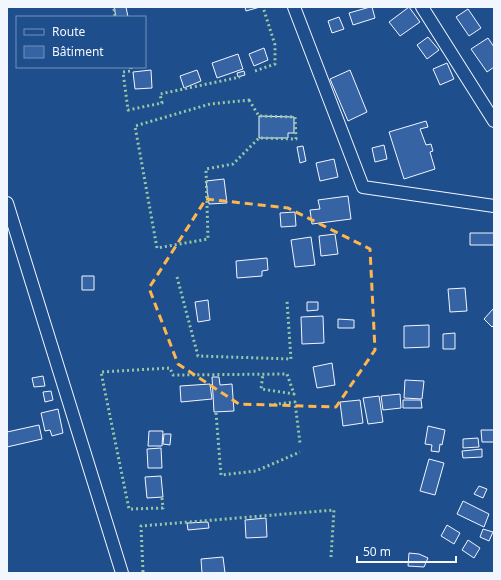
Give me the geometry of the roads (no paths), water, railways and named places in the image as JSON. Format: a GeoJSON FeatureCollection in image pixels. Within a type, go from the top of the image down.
{"type":"FeatureCollection","features":[{"type":"Feature","properties":{"kind":"street"},"geometry":{"type":"LineString","coordinates":[[294,7],[363,187],[494,206]]}},
{"type":"Feature","properties":{"kind":"street"},"geometry":{"type":"LineString","coordinates":[[422,7],[494,121]]}},
{"type":"Feature","properties":{"kind":"street"},"geometry":{"type":"LineString","coordinates":[[7,203],[122,573]]}}]}
